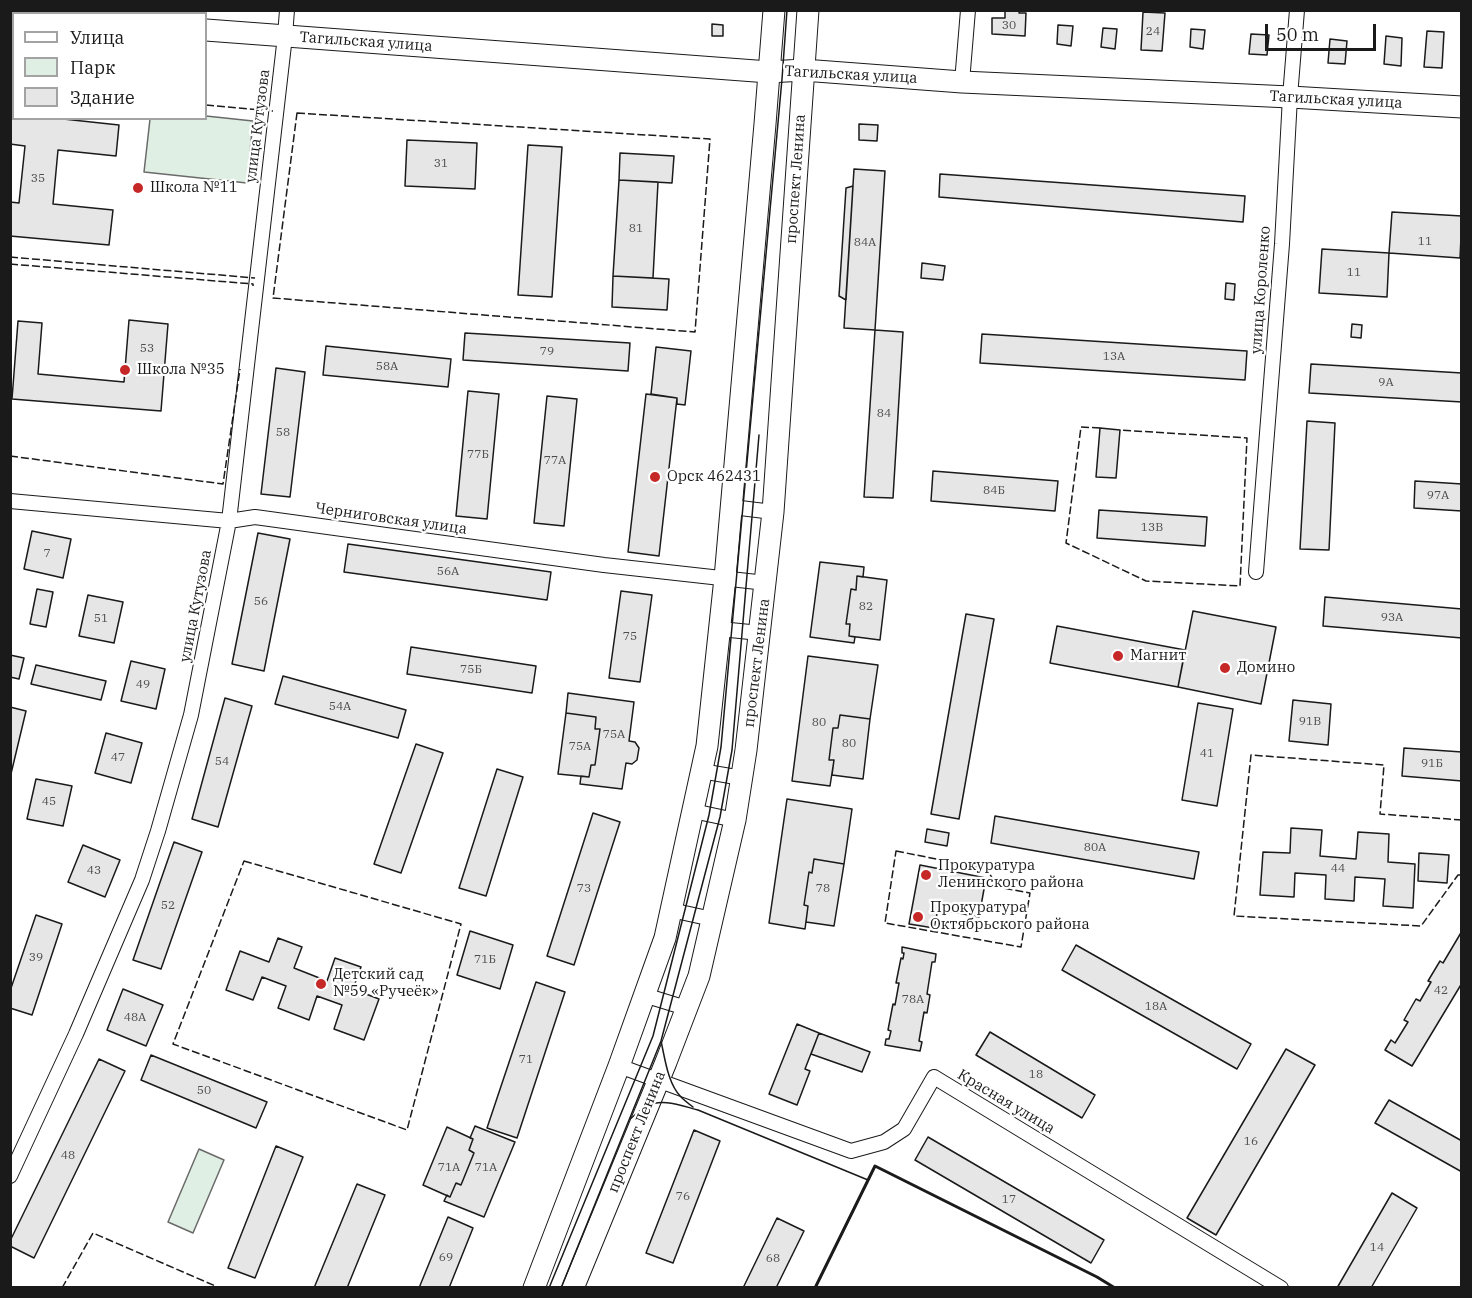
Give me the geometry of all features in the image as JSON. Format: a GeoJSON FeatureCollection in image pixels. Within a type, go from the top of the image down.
{"type":"FeatureCollection","features":[{"type":"Feature","properties":{"kind":"main road"},"geometry":{"type":"LineString","coordinates":[[534,1287],[619,1066],[665,938],[707,746],[732,507],[774,10]]}},
{"type":"Feature","properties":{"kind":"main road","name":"проспект Ленина"},"geometry":{"type":"LineString","coordinates":[[573,1287],[699,975],[735,820],[760,633],[773,512],[808,10]]}},
{"type":"Feature","properties":{"kind":"main road","name":"Тагильская улица"},"geometry":{"type":"LineString","coordinates":[[207,30],[769,72],[803,70],[962,82],[1461,107]]}},
{"type":"Feature","properties":{"kind":"street","name":"улица Кутузова"},"geometry":{"type":"LineString","coordinates":[[10,1176],[76,1034],[142,880],[191,715],[229,522],[287,10]]}},
{"type":"Feature","properties":{"kind":"street"},"geometry":{"type":"LineString","coordinates":[[962,82],[968,10]]}},
{"type":"Feature","properties":{"kind":"street","name":"улица Короленко"},"geometry":{"type":"LineString","coordinates":[[1256,572],[1282,244],[1297,10]]}},
{"type":"Feature","properties":{"kind":"street","name":"Черниговская улица"},"geometry":{"type":"LineString","coordinates":[[10,501],[229,522],[255,517],[604,565],[766,583]]}},
{"type":"Feature","properties":{"kind":"street"},"geometry":{"type":"LineString","coordinates":[[732,507],[773,512]]}},
{"type":"Feature","properties":{"kind":"street"},"geometry":{"type":"LineString","coordinates":[[720,629],[760,633]]}},
{"type":"Feature","properties":{"kind":"street"},"geometry":{"type":"LineString","coordinates":[[701,771],[742,778]]}},
{"type":"Feature","properties":{"kind":"street"},"geometry":{"type":"LineString","coordinates":[[693,811],[735,820]]}},
{"type":"Feature","properties":{"kind":"street"},"geometry":{"type":"LineString","coordinates":[[671,910],[712,920]]}},
{"type":"Feature","properties":{"kind":"street"},"geometry":{"type":"LineString","coordinates":[[644,995],[686,1008]]}},
{"type":"Feature","properties":{"kind":"street","name":"Красная улица"},"geometry":{"type":"LineString","coordinates":[[619,1066],[851,1151],[884,1142],[904,1129],[934,1077],[1281,1287]]}},
{"type":"Feature","properties":{"kind":"green space"},"geometry":{"type":"Polygon","coordinates":[[[207,116],[253,121],[247,183],[144,172],[150,120],[207,120],[207,116]]]}},
{"type":"Feature","properties":{"kind":"green space"},"geometry":{"type":"Polygon","coordinates":[[[199,1149],[224,1160],[193,1233],[168,1222],[199,1149]]]}},
{"type":"Feature","properties":{"kind":"building"},"geometry":{"type":"Polygon","coordinates":[[[1005,10],[1020,10],[1019,13],[1026,13],[1025,36],[992,34],[992,18],[1005,18],[1005,10]]]}},
{"type":"Feature","properties":{"kind":"building"},"geometry":{"type":"Polygon","coordinates":[[[1143,12],[1165,13],[1162,51],[1141,50],[1143,12]]]}},
{"type":"Feature","properties":{"kind":"building"},"geometry":{"type":"Polygon","coordinates":[[[712,24],[723,25],[723,36],[712,36],[712,24]]]}},
{"type":"Feature","properties":{"kind":"building"},"geometry":{"type":"Polygon","coordinates":[[[1058,25],[1073,26],[1071,46],[1057,44],[1058,25]]]}},
{"type":"Feature","properties":{"kind":"building"},"geometry":{"type":"Polygon","coordinates":[[[1103,28],[1117,29],[1115,49],[1101,47],[1103,28]]]}},
{"type":"Feature","properties":{"kind":"building"},"geometry":{"type":"Polygon","coordinates":[[[1191,29],[1205,30],[1203,49],[1190,47],[1191,29]]]}},
{"type":"Feature","properties":{"kind":"building"},"geometry":{"type":"Polygon","coordinates":[[[1427,31],[1444,32],[1442,68],[1424,67],[1427,31]]]}},
{"type":"Feature","properties":{"kind":"building"},"geometry":{"type":"Polygon","coordinates":[[[1251,34],[1269,35],[1267,55],[1249,54],[1251,34]]]}},
{"type":"Feature","properties":{"kind":"building"},"geometry":{"type":"Polygon","coordinates":[[[1386,36],[1402,38],[1401,66],[1384,64],[1386,36]]]}},
{"type":"Feature","properties":{"kind":"building"},"geometry":{"type":"Polygon","coordinates":[[[1330,39],[1347,41],[1345,64],[1328,63],[1330,39]]]}},
{"type":"Feature","properties":{"kind":"building"},"geometry":{"type":"Polygon","coordinates":[[[10,114],[12,114],[12,120],[73,120],[119,125],[116,156],[58,150],[53,204],[113,210],[109,245],[10,236],[10,202],[19,203],[25,146],[10,144],[10,114]]]}},
{"type":"Feature","properties":{"kind":"building"},"geometry":{"type":"Polygon","coordinates":[[[859,124],[878,125],[877,141],[859,140],[859,124]]]}},
{"type":"Feature","properties":{"kind":"building"},"geometry":{"type":"Polygon","coordinates":[[[407,140],[477,143],[475,189],[405,186],[407,140]]]}},
{"type":"Feature","properties":{"kind":"building"},"geometry":{"type":"Polygon","coordinates":[[[528,145],[562,147],[552,297],[518,295],[528,145]]]}},
{"type":"Feature","properties":{"kind":"building"},"geometry":{"type":"Polygon","coordinates":[[[620,153],[674,156],[672,183],[619,180],[620,153]]]}},
{"type":"Feature","properties":{"kind":"building"},"geometry":{"type":"Polygon","coordinates":[[[854,169],[885,171],[875,330],[844,328],[854,169]]]}},
{"type":"Feature","properties":{"kind":"building"},"geometry":{"type":"Polygon","coordinates":[[[940,174],[1245,196],[1243,222],[939,197],[940,174]]]}},
{"type":"Feature","properties":{"kind":"building"},"geometry":{"type":"Polygon","coordinates":[[[619,180],[658,182],[653,278],[613,276],[619,180]]]}},
{"type":"Feature","properties":{"kind":"building"},"geometry":{"type":"Polygon","coordinates":[[[853,186],[846,300],[839,296],[846,188],[853,186]]]}},
{"type":"Feature","properties":{"kind":"building"},"geometry":{"type":"Polygon","coordinates":[[[1392,212],[1462,216],[1460,258],[1389,253],[1392,212]]]}},
{"type":"Feature","properties":{"kind":"building"},"geometry":{"type":"Polygon","coordinates":[[[1322,249],[1389,253],[1387,297],[1319,293],[1322,249]]]}},
{"type":"Feature","properties":{"kind":"building"},"geometry":{"type":"Polygon","coordinates":[[[922,263],[945,266],[943,280],[921,278],[922,263]]]}},
{"type":"Feature","properties":{"kind":"building"},"geometry":{"type":"Polygon","coordinates":[[[613,276],[669,279],[667,310],[612,307],[613,276]]]}},
{"type":"Feature","properties":{"kind":"building"},"geometry":{"type":"Polygon","coordinates":[[[1226,283],[1235,284],[1234,300],[1225,299],[1226,283]]]}},
{"type":"Feature","properties":{"kind":"building"},"geometry":{"type":"Polygon","coordinates":[[[129,320],[168,324],[161,411],[12,399],[18,321],[42,323],[38,374],[124,382],[129,320]]]}},
{"type":"Feature","properties":{"kind":"building"},"geometry":{"type":"Polygon","coordinates":[[[1352,324],[1362,325],[1361,338],[1351,337],[1352,324]]]}},
{"type":"Feature","properties":{"kind":"building"},"geometry":{"type":"Polygon","coordinates":[[[875,330],[903,332],[893,498],[864,497],[875,330]]]}},
{"type":"Feature","properties":{"kind":"building"},"geometry":{"type":"Polygon","coordinates":[[[465,333],[630,343],[628,371],[463,360],[465,333]]]}},
{"type":"Feature","properties":{"kind":"building"},"geometry":{"type":"Polygon","coordinates":[[[982,334],[1247,351],[1245,380],[980,363],[982,334]]]}},
{"type":"Feature","properties":{"kind":"building"},"geometry":{"type":"Polygon","coordinates":[[[326,346],[451,359],[448,387],[323,375],[326,346]]]}},
{"type":"Feature","properties":{"kind":"building"},"geometry":{"type":"Polygon","coordinates":[[[656,347],[691,351],[685,405],[677,404],[677,398],[651,394],[656,347]]]}},
{"type":"Feature","properties":{"kind":"building"},"geometry":{"type":"Polygon","coordinates":[[[1311,364],[1462,373],[1462,402],[1309,393],[1311,364]]]}},
{"type":"Feature","properties":{"kind":"building"},"geometry":{"type":"Polygon","coordinates":[[[276,368],[305,372],[290,497],[261,494],[276,368]]]}},
{"type":"Feature","properties":{"kind":"building"},"geometry":{"type":"Polygon","coordinates":[[[468,391],[499,394],[487,519],[456,516],[468,391]]]}},
{"type":"Feature","properties":{"kind":"building"},"geometry":{"type":"Polygon","coordinates":[[[646,394],[677,398],[659,556],[628,552],[646,394]]]}},
{"type":"Feature","properties":{"kind":"building"},"geometry":{"type":"Polygon","coordinates":[[[547,396],[577,399],[564,526],[534,523],[547,396]]]}},
{"type":"Feature","properties":{"kind":"building"},"geometry":{"type":"Polygon","coordinates":[[[1307,421],[1335,423],[1329,550],[1300,549],[1307,421]]]}},
{"type":"Feature","properties":{"kind":"building"},"geometry":{"type":"Polygon","coordinates":[[[1100,428],[1120,430],[1116,478],[1096,477],[1100,428]]]}},
{"type":"Feature","properties":{"kind":"building"},"geometry":{"type":"Polygon","coordinates":[[[933,471],[1058,481],[1055,511],[931,501],[933,471]]]}},
{"type":"Feature","properties":{"kind":"building"},"geometry":{"type":"Polygon","coordinates":[[[1415,481],[1462,484],[1462,511],[1414,508],[1415,481]]]}},
{"type":"Feature","properties":{"kind":"building"},"geometry":{"type":"Polygon","coordinates":[[[1099,510],[1207,517],[1205,546],[1097,538],[1099,510]]]}},
{"type":"Feature","properties":{"kind":"building"},"geometry":{"type":"Polygon","coordinates":[[[32,531],[71,539],[63,578],[24,569],[32,531]]]}},
{"type":"Feature","properties":{"kind":"building"},"geometry":{"type":"Polygon","coordinates":[[[258,533],[290,539],[264,671],[232,664],[258,533]]]}},
{"type":"Feature","properties":{"kind":"building"},"geometry":{"type":"Polygon","coordinates":[[[348,544],[551,572],[547,600],[344,572],[348,544]]]}},
{"type":"Feature","properties":{"kind":"building"},"geometry":{"type":"Polygon","coordinates":[[[820,562],[864,567],[863,577],[857,576],[856,590],[851,589],[846,624],[850,624],[849,636],[855,637],[854,643],[810,637],[820,562]]]}},
{"type":"Feature","properties":{"kind":"building"},"geometry":{"type":"Polygon","coordinates":[[[857,576],[887,580],[880,640],[849,636],[850,624],[846,624],[851,589],[856,590],[857,576]]]}},
{"type":"Feature","properties":{"kind":"building"},"geometry":{"type":"Polygon","coordinates":[[[37,589],[53,592],[46,627],[30,624],[37,589]]]}},
{"type":"Feature","properties":{"kind":"building"},"geometry":{"type":"Polygon","coordinates":[[[621,591],[652,595],[640,682],[609,678],[621,591]]]}},
{"type":"Feature","properties":{"kind":"building"},"geometry":{"type":"Polygon","coordinates":[[[88,595],[123,602],[114,643],[79,636],[88,595]]]}},
{"type":"Feature","properties":{"kind":"building"},"geometry":{"type":"Polygon","coordinates":[[[1325,597],[1462,609],[1462,638],[1323,626],[1325,597]]]}},
{"type":"Feature","properties":{"kind":"building","name":"Домино"},"geometry":{"type":"Polygon","coordinates":[[[1193,611],[1276,627],[1261,704],[1178,687],[1193,611]]]}},
{"type":"Feature","properties":{"kind":"building"},"geometry":{"type":"Polygon","coordinates":[[[966,614],[994,619],[959,819],[931,814],[966,614]]]}},
{"type":"Feature","properties":{"kind":"building","name":"Магнит"},"geometry":{"type":"Polygon","coordinates":[[[1057,626],[1185,650],[1178,687],[1050,663],[1057,626]]]}},
{"type":"Feature","properties":{"kind":"building"},"geometry":{"type":"Polygon","coordinates":[[[411,647],[536,666],[532,693],[407,674],[411,647]]]}},
{"type":"Feature","properties":{"kind":"building"},"geometry":{"type":"Polygon","coordinates":[[[10,655],[24,658],[19,679],[10,677],[10,655]]]}},
{"type":"Feature","properties":{"kind":"building"},"geometry":{"type":"Polygon","coordinates":[[[808,656],[878,665],[870,719],[840,715],[838,728],[833,728],[829,760],[834,760],[830,786],[792,781],[808,656]]]}},
{"type":"Feature","properties":{"kind":"building"},"geometry":{"type":"Polygon","coordinates":[[[131,661],[165,669],[156,709],[121,701],[131,661]]]}},
{"type":"Feature","properties":{"kind":"building"},"geometry":{"type":"Polygon","coordinates":[[[36,665],[106,681],[101,700],[31,684],[36,665]]]}},
{"type":"Feature","properties":{"kind":"building"},"geometry":{"type":"Polygon","coordinates":[[[283,676],[406,710],[398,738],[275,704],[283,676]]]}},
{"type":"Feature","properties":{"kind":"building"},"geometry":{"type":"Polygon","coordinates":[[[568,693],[634,702],[629,741],[635,742],[639,748],[637,760],[632,764],[626,763],[622,789],[580,784],[581,776],[589,777],[591,765],[595,765],[600,729],[595,729],[596,717],[566,713],[568,693]]]}},
{"type":"Feature","properties":{"kind":"building"},"geometry":{"type":"Polygon","coordinates":[[[225,698],[252,706],[218,827],[192,819],[225,698]]]}},
{"type":"Feature","properties":{"kind":"building"},"geometry":{"type":"Polygon","coordinates":[[[1293,700],[1331,704],[1328,745],[1289,741],[1293,700]]]}},
{"type":"Feature","properties":{"kind":"building"},"geometry":{"type":"Polygon","coordinates":[[[1198,703],[1233,709],[1217,806],[1182,800],[1198,703]]]}},
{"type":"Feature","properties":{"kind":"building"},"geometry":{"type":"Polygon","coordinates":[[[10,707],[26,711],[10,778],[10,707]]]}},
{"type":"Feature","properties":{"kind":"building"},"geometry":{"type":"Polygon","coordinates":[[[566,713],[596,717],[595,729],[600,729],[595,765],[591,765],[589,777],[558,774],[566,713]]]}},
{"type":"Feature","properties":{"kind":"building"},"geometry":{"type":"Polygon","coordinates":[[[840,715],[870,719],[863,779],[832,775],[834,760],[829,760],[833,728],[838,728],[840,715]]]}},
{"type":"Feature","properties":{"kind":"building"},"geometry":{"type":"Polygon","coordinates":[[[106,733],[142,743],[131,783],[95,773],[106,733]]]}},
{"type":"Feature","properties":{"kind":"building"},"geometry":{"type":"Polygon","coordinates":[[[416,744],[443,753],[401,873],[374,864],[416,744]]]}},
{"type":"Feature","properties":{"kind":"building"},"geometry":{"type":"Polygon","coordinates":[[[1404,748],[1462,752],[1462,781],[1402,776],[1404,748]]]}},
{"type":"Feature","properties":{"kind":"building"},"geometry":{"type":"Polygon","coordinates":[[[497,769],[523,777],[486,896],[459,888],[497,769]]]}},
{"type":"Feature","properties":{"kind":"building"},"geometry":{"type":"Polygon","coordinates":[[[36,779],[72,786],[63,826],[27,819],[36,779]]]}},
{"type":"Feature","properties":{"kind":"building"},"geometry":{"type":"Polygon","coordinates":[[[787,799],[852,809],[844,864],[814,859],[812,873],[809,872],[804,905],[808,906],[805,929],[769,923],[787,799]]]}},
{"type":"Feature","properties":{"kind":"building"},"geometry":{"type":"Polygon","coordinates":[[[593,813],[620,822],[574,965],[547,956],[593,813]]]}},
{"type":"Feature","properties":{"kind":"building"},"geometry":{"type":"Polygon","coordinates":[[[995,816],[1199,852],[1194,879],[991,843],[995,816]]]}},
{"type":"Feature","properties":{"kind":"building"},"geometry":{"type":"Polygon","coordinates":[[[1291,828],[1322,830],[1320,856],[1356,859],[1358,832],[1389,834],[1388,862],[1415,864],[1413,908],[1383,906],[1385,879],[1355,877],[1354,901],[1325,899],[1326,875],[1295,873],[1294,897],[1260,895],[1263,852],[1290,853],[1291,828]]]}},
{"type":"Feature","properties":{"kind":"building"},"geometry":{"type":"Polygon","coordinates":[[[927,829],[949,833],[947,846],[925,842],[927,829]]]}},
{"type":"Feature","properties":{"kind":"building"},"geometry":{"type":"Polygon","coordinates":[[[174,842],[202,852],[161,969],[133,960],[174,842]]]}},
{"type":"Feature","properties":{"kind":"building"},"geometry":{"type":"Polygon","coordinates":[[[83,845],[120,860],[105,897],[68,882],[83,845]]]}},
{"type":"Feature","properties":{"kind":"building"},"geometry":{"type":"Polygon","coordinates":[[[1419,853],[1449,855],[1447,883],[1418,881],[1419,853]]]}},
{"type":"Feature","properties":{"kind":"building"},"geometry":{"type":"Polygon","coordinates":[[[814,859],[844,864],[834,926],[806,922],[808,906],[804,905],[809,872],[812,873],[814,859]]]}},
{"type":"Feature","properties":{"kind":"building"},"geometry":{"type":"Polygon","coordinates":[[[920,865],[986,878],[979,917],[938,909],[934,928],[909,924],[920,865]]]}},
{"type":"Feature","properties":{"kind":"building"},"geometry":{"type":"Polygon","coordinates":[[[36,915],[62,924],[32,1015],[10,1008],[10,991],[36,915]]]}},
{"type":"Feature","properties":{"kind":"building"},"geometry":{"type":"Polygon","coordinates":[[[470,931],[513,945],[500,989],[457,975],[470,931]]]}},
{"type":"Feature","properties":{"kind":"building"},"geometry":{"type":"Polygon","coordinates":[[[1462,931],[1462,983],[1412,1066],[1385,1050],[1391,1040],[1395,1043],[1408,1022],[1404,1020],[1416,999],[1420,1001],[1440,961],[1443,963],[1462,931]]]}},
{"type":"Feature","properties":{"kind":"building"},"geometry":{"type":"Polygon","coordinates":[[[278,938],[302,947],[294,968],[327,981],[335,958],[361,967],[353,989],[379,999],[364,1040],[334,1029],[342,1005],[317,996],[309,1020],[278,1008],[286,986],[262,977],[253,1000],[226,990],[240,951],[269,962],[278,938]]]}},
{"type":"Feature","properties":{"kind":"building"},"geometry":{"type":"Polygon","coordinates":[[[1076,945],[1251,1044],[1237,1069],[1062,970],[1076,945]]]}},
{"type":"Feature","properties":{"kind":"building"},"geometry":{"type":"Polygon","coordinates":[[[902,947],[936,954],[935,962],[932,962],[927,994],[930,995],[927,1013],[924,1012],[919,1041],[922,1042],[920,1051],[885,1045],[891,1031],[888,1030],[899,983],[896,983],[904,953],[902,953],[902,947]]]}},
{"type":"Feature","properties":{"kind":"building"},"geometry":{"type":"Polygon","coordinates":[[[536,982],[565,992],[517,1138],[487,1128],[536,982]]]}},
{"type":"Feature","properties":{"kind":"building"},"geometry":{"type":"Polygon","coordinates":[[[123,989],[163,1005],[146,1046],[107,1030],[123,989]]]}},
{"type":"Feature","properties":{"kind":"building"},"geometry":{"type":"Polygon","coordinates":[[[797,1024],[819,1033],[805,1069],[810,1071],[797,1105],[769,1094],[797,1024]]]}},
{"type":"Feature","properties":{"kind":"building"},"geometry":{"type":"Polygon","coordinates":[[[990,1032],[1095,1095],[1082,1118],[976,1055],[990,1032]]]}},
{"type":"Feature","properties":{"kind":"building"},"geometry":{"type":"Polygon","coordinates":[[[819,1033],[870,1052],[862,1072],[811,1054],[819,1033]]]}},
{"type":"Feature","properties":{"kind":"building"},"geometry":{"type":"Polygon","coordinates":[[[1286,1049],[1315,1065],[1216,1235],[1187,1218],[1286,1049]]]}},
{"type":"Feature","properties":{"kind":"building"},"geometry":{"type":"Polygon","coordinates":[[[151,1055],[267,1102],[256,1128],[141,1080],[151,1055]]]}},
{"type":"Feature","properties":{"kind":"building"},"geometry":{"type":"Polygon","coordinates":[[[99,1059],[125,1071],[34,1258],[10,1246],[10,1241],[99,1059]]]}},
{"type":"Feature","properties":{"kind":"building"},"geometry":{"type":"Polygon","coordinates":[[[1389,1100],[1462,1141],[1462,1172],[1375,1123],[1389,1100]]]}},
{"type":"Feature","properties":{"kind":"building"},"geometry":{"type":"Polygon","coordinates":[[[475,1126],[515,1142],[484,1217],[444,1201],[447,1195],[450,1197],[456,1183],[461,1185],[474,1153],[469,1150],[473,1139],[470,1138],[475,1126]]]}},
{"type":"Feature","properties":{"kind":"building"},"geometry":{"type":"Polygon","coordinates":[[[447,1127],[473,1139],[469,1150],[474,1153],[461,1185],[456,1183],[450,1197],[423,1185],[447,1127]]]}},
{"type":"Feature","properties":{"kind":"building"},"geometry":{"type":"Polygon","coordinates":[[[694,1130],[720,1141],[673,1263],[646,1253],[694,1130]]]}},
{"type":"Feature","properties":{"kind":"building"},"geometry":{"type":"Polygon","coordinates":[[[928,1137],[1104,1240],[1091,1263],[915,1160],[928,1137]]]}},
{"type":"Feature","properties":{"kind":"building"},"geometry":{"type":"Polygon","coordinates":[[[276,1146],[303,1157],[255,1278],[228,1268],[276,1146]]]}},
{"type":"Feature","properties":{"kind":"building"},"geometry":{"type":"Polygon","coordinates":[[[357,1184],[385,1195],[347,1288],[314,1288],[357,1184]]]}},
{"type":"Feature","properties":{"kind":"building"},"geometry":{"type":"Polygon","coordinates":[[[1392,1193],[1417,1208],[1371,1288],[1337,1288],[1392,1193]]]}},
{"type":"Feature","properties":{"kind":"building"},"geometry":{"type":"Polygon","coordinates":[[[448,1217],[473,1228],[449,1288],[419,1288],[448,1217]]]}},
{"type":"Feature","properties":{"kind":"building"},"geometry":{"type":"Polygon","coordinates":[[[777,1218],[804,1231],[776,1288],[743,1288],[777,1218]]]}},
{"type":"Feature","properties":{"kind":"tram line"},"geometry":{"type":"LineString","coordinates":[[549,1288],[653,1036],[709,815],[721,747],[787,10]]}},
{"type":"Feature","properties":{"kind":"tram line"},"geometry":{"type":"LineString","coordinates":[[561,1288],[661,1041],[720,817],[732,750],[759,435]]}},
{"type":"Feature","properties":{"kind":"tram line"},"geometry":{"type":"LineString","coordinates":[[661,1041],[673,1085],[681,1097],[693,1107]]}},
{"type":"Feature","properties":{"kind":"tram line"},"geometry":{"type":"LineString","coordinates":[[630,1119],[652,1104],[665,1102],[698,1110],[868,1180]]}},
{"type":"Feature","properties":{"kind":"fence"},"geometry":{"type":"LineString","coordinates":[[207,105],[273,111]]}},
{"type":"Feature","properties":{"kind":"fence"},"geometry":{"type":"LineString","coordinates":[[297,113],[710,139],[695,332],[273,298],[297,113]]}},
{"type":"Feature","properties":{"kind":"fence"},"geometry":{"type":"LineString","coordinates":[[10,257],[255,278]]}},
{"type":"Feature","properties":{"kind":"fence"},"geometry":{"type":"LineString","coordinates":[[10,264],[253,284],[253,286]]}},
{"type":"Feature","properties":{"kind":"fence"},"geometry":{"type":"LineString","coordinates":[[10,456],[223,484],[240,369]]}},
{"type":"Feature","properties":{"kind":"fence"},"geometry":{"type":"LineString","coordinates":[[1100,428],[1081,427],[1066,543],[1146,581],[1240,586],[1247,438],[1120,430]]}},
{"type":"Feature","properties":{"kind":"fence"},"geometry":{"type":"LineString","coordinates":[[1462,820],[1380,814],[1384,765],[1251,755],[1234,916],[1421,926],[1458,875],[1462,875]]}},
{"type":"Feature","properties":{"kind":"fence"},"geometry":{"type":"LineString","coordinates":[[896,851],[987,869],[997,887],[1030,893],[1021,947],[885,923],[896,851]]}},
{"type":"Feature","properties":{"kind":"fence"},"geometry":{"type":"LineString","coordinates":[[244,861],[461,924],[407,1130],[173,1044],[244,861]]}},
{"type":"Feature","properties":{"kind":"fence"},"geometry":{"type":"LineString","coordinates":[[62,1288],[93,1233],[220,1288]]}},
{"type":"Feature","properties":{"kind":"wall"},"geometry":{"type":"LineString","coordinates":[[815,1288],[875,1166],[1115,1288]]}},
{"type":"Feature","properties":{"kind":"place","name":"Школа №11"},"geometry":{"type":"Point","coordinates":[138,188]}},
{"type":"Feature","properties":{"kind":"place","name":"Школа №35"},"geometry":{"type":"Point","coordinates":[125,370]}},
{"type":"Feature","properties":{"kind":"place","name":"Орск 462431"},"geometry":{"type":"Point","coordinates":[655,477]}},
{"type":"Feature","properties":{"kind":"place","name":"Магнит"},"geometry":{"type":"Point","coordinates":[1118,656]}},
{"type":"Feature","properties":{"kind":"place","name":"Домино"},"geometry":{"type":"Point","coordinates":[1225,668]}},
{"type":"Feature","properties":{"kind":"place","name":"Прокуратура Ленинского района"},"geometry":{"type":"Point","coordinates":[926,875]}},
{"type":"Feature","properties":{"kind":"place","name":"Прокуратура Октябрьского района"},"geometry":{"type":"Point","coordinates":[918,917]}},
{"type":"Feature","properties":{"kind":"place","name":"Детский сад №59 «Ручеёк»"},"geometry":{"type":"Point","coordinates":[321,984]}}]}
